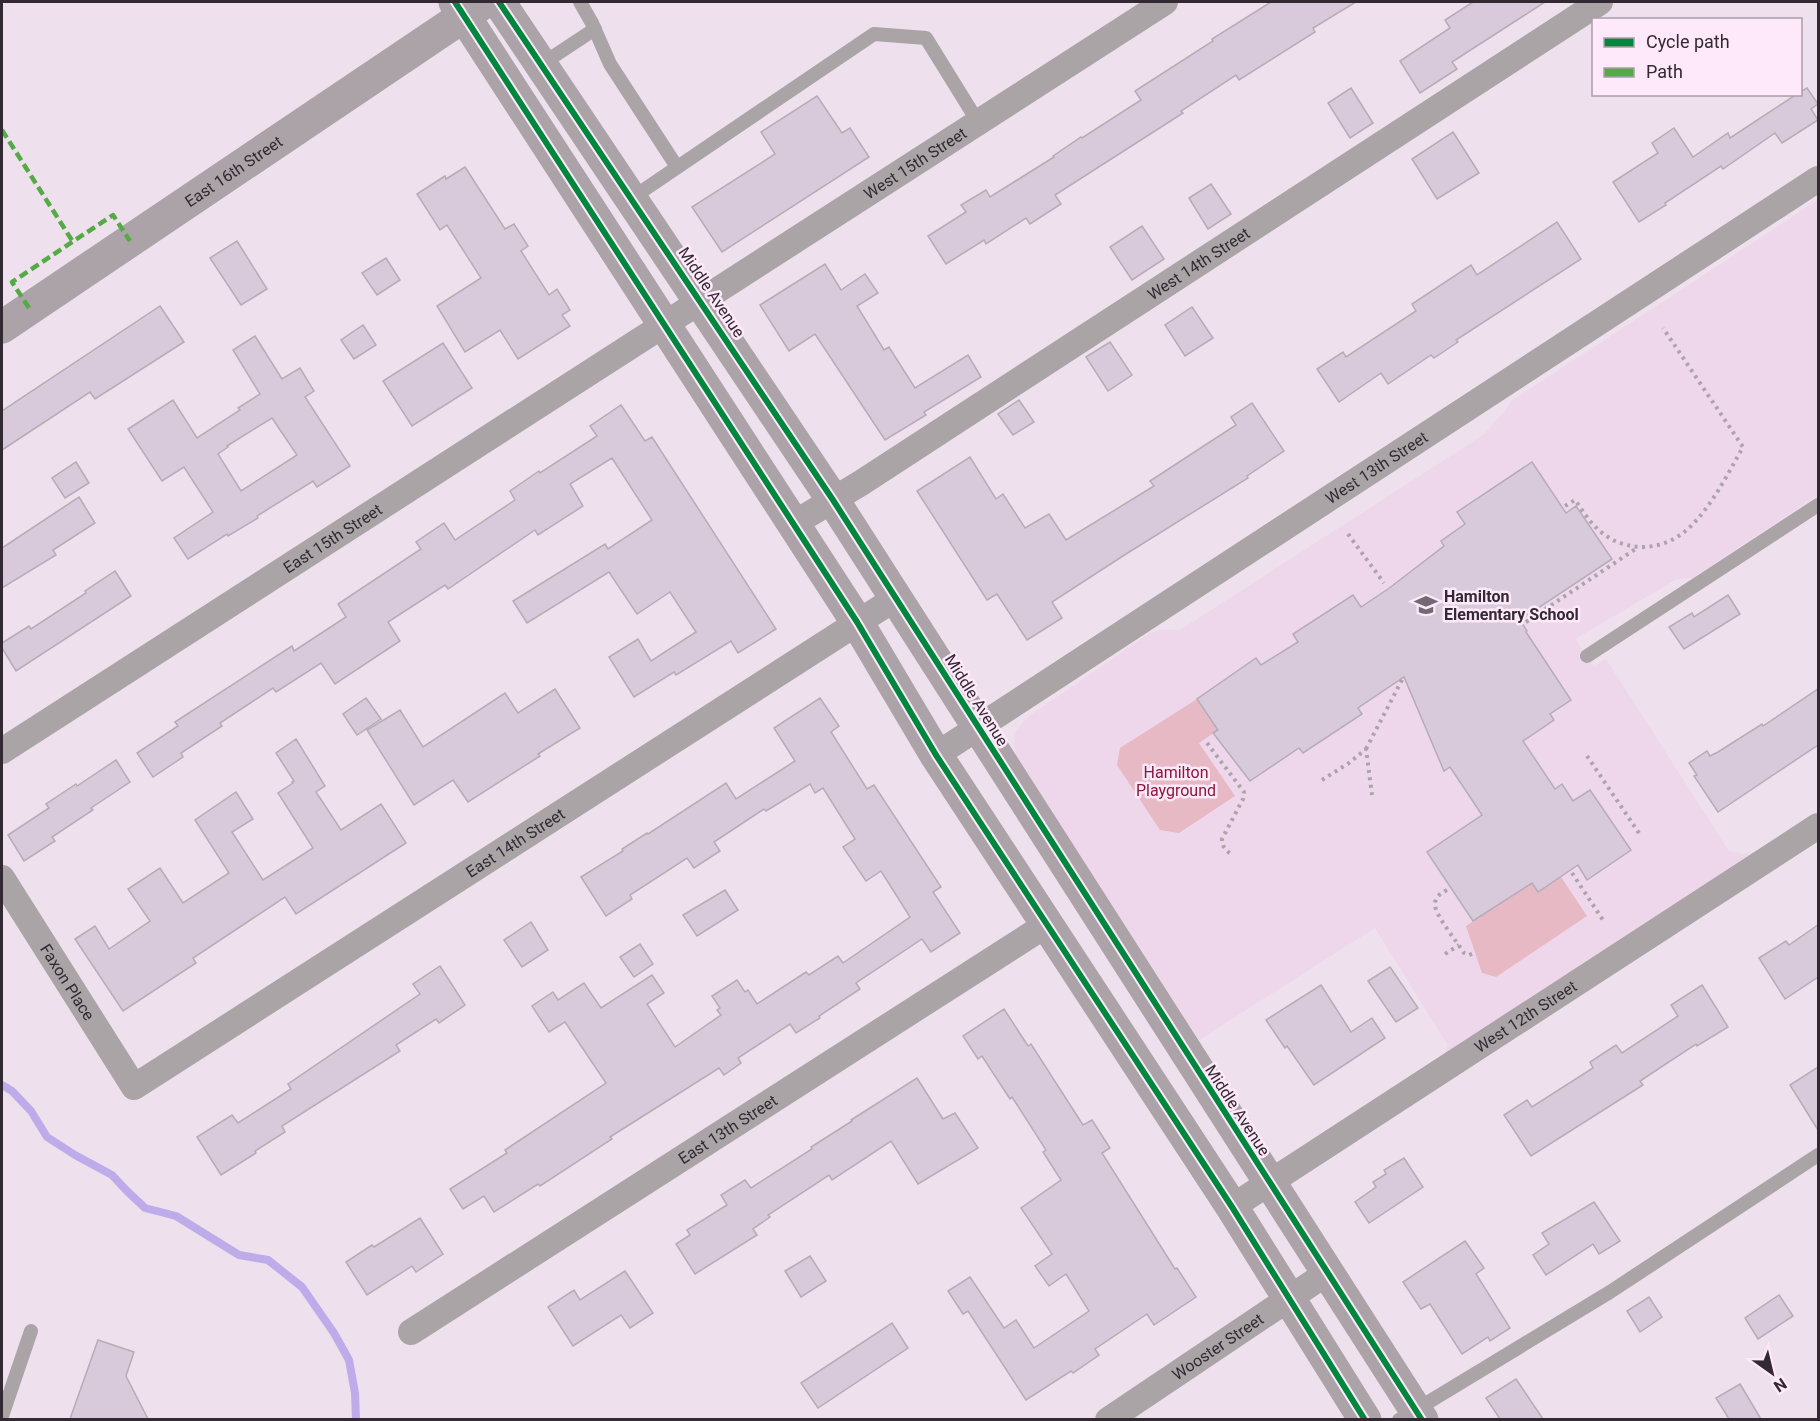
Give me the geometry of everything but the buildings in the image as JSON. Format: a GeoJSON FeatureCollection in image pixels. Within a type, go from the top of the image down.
{"type":"FeatureCollection","features":[{"type":"Feature","properties":{"kind":"main road","name":"Middle Avenue"},"geometry":{"type":"LineString","coordinates":[[499,2],[833,500],[1328,1273],[1412,1416]]}},
{"type":"Feature","properties":{"kind":"main road"},"geometry":{"type":"LineString","coordinates":[[468,6],[664,325],[857,622],[936,755],[1232,1207],[1365,1419]]}},
{"type":"Feature","properties":{"kind":"main road","name":"East 16th Street"},"geometry":{"type":"LineString","coordinates":[[2,327],[468,6]]}},
{"type":"Feature","properties":{"kind":"street","name":"West 15th Street"},"geometry":{"type":"LineString","coordinates":[[664,325],[1165,2]]}},
{"type":"Feature","properties":{"kind":"street","name":"West 14th Street"},"geometry":{"type":"LineString","coordinates":[[793,524],[871,477],[1600,2]]}},
{"type":"Feature","properties":{"kind":"street","name":"West 13th Street"},"geometry":{"type":"LineString","coordinates":[[936,755],[1818,180]]}},
{"type":"Feature","properties":{"kind":"street","name":"East 15th Street"},"geometry":{"type":"LineString","coordinates":[[2,751],[664,325]]}},
{"type":"Feature","properties":{"kind":"street","name":"East 14th Street"},"geometry":{"type":"LineString","coordinates":[[134,1087],[896,598]]}},
{"type":"Feature","properties":{"kind":"street","name":"West 12th Street"},"geometry":{"type":"LineString","coordinates":[[1232,1207],[1818,826]]}},
{"type":"Feature","properties":{"kind":"street","name":"Faxon Place"},"geometry":{"type":"LineString","coordinates":[[2,878],[134,1087]]}},
{"type":"Feature","properties":{"kind":"street","name":"East 13th Street"},"geometry":{"type":"LineString","coordinates":[[411,1332],[1046,925]]}},
{"type":"Feature","properties":{"kind":"street","name":"Wooster Street"},"geometry":{"type":"LineString","coordinates":[[1108,1419],[1328,1273]]}},
{"type":"Feature","properties":{"kind":"lane"},"geometry":{"type":"LineString","coordinates":[[580,2],[610,64],[677,167]]}},
{"type":"Feature","properties":{"kind":"lane"},"geometry":{"type":"LineString","coordinates":[[542,64],[595,29]]}},
{"type":"Feature","properties":{"kind":"lane"},"geometry":{"type":"LineString","coordinates":[[632,198],[874,34],[926,38],[978,123]]}},
{"type":"Feature","properties":{"kind":"lane"},"geometry":{"type":"LineString","coordinates":[[1587,656],[1818,504]]}},
{"type":"Feature","properties":{"kind":"lane"},"geometry":{"type":"LineString","coordinates":[[1412,1416],[1610,1292],[1818,1155]]}},
{"type":"Feature","properties":{"kind":"lane"},"geometry":{"type":"LineString","coordinates":[[2,1416],[31,1331]]}},
{"type":"Feature","properties":{"kind":"path"},"geometry":{"type":"LineString","coordinates":[[1565,506],[1575,500],[1601,532],[1623,544],[1638,548],[1665,543],[1689,527],[1707,506],[1743,447],[1663,328]]}},
{"type":"Feature","properties":{"kind":"path"},"geometry":{"type":"LineString","coordinates":[[1348,534],[1384,583]]}},
{"type":"Feature","properties":{"kind":"path"},"geometry":{"type":"LineString","coordinates":[[1526,622],[1638,548]]}},
{"type":"Feature","properties":{"kind":"path"},"geometry":{"type":"LineString","coordinates":[[1322,780],[1366,749],[1403,678]]}},
{"type":"Feature","properties":{"kind":"path"},"geometry":{"type":"LineString","coordinates":[[1207,742],[1244,792],[1243,799],[1222,838],[1222,845],[1231,854]]}},
{"type":"Feature","properties":{"kind":"path"},"geometry":{"type":"LineString","coordinates":[[1366,749],[1372,795]]}},
{"type":"Feature","properties":{"kind":"path"},"geometry":{"type":"LineString","coordinates":[[1587,756],[1641,836]]}},
{"type":"Feature","properties":{"kind":"path"},"geometry":{"type":"LineString","coordinates":[[1572,873],[1605,923]]}},
{"type":"Feature","properties":{"kind":"path"},"geometry":{"type":"LineString","coordinates":[[1447,890],[1438,895],[1434,903],[1436,911],[1464,953],[1469,955],[1474,953]]}},
{"type":"Feature","properties":{"kind":"path"},"geometry":{"type":"LineString","coordinates":[[1445,954],[1459,945]]}},
{"type":"Feature","properties":{"kind":"shaded area","name":"Hamilton Elementary School"},"geometry":{"type":"Polygon","coordinates":[[[1818,200],[1818,495],[1692,578],[1677,579],[1575,639],[1594,666],[1606,659],[1729,851],[1743,854],[1753,853],[1446,1056],[1447,1044],[1375,928],[1199,1040],[1016,756],[1015,734],[1020,726],[1029,716],[1150,633],[1159,630],[1180,630],[1483,435],[1505,411],[1510,402],[1818,200]]]}},
{"type":"Feature","properties":{"kind":"green space","name":"Hamilton Playground"},"geometry":{"type":"Polygon","coordinates":[[[1197,699],[1218,730],[1199,743],[1235,796],[1179,833],[1160,830],[1117,765],[1120,748],[1197,699]]]}},
{"type":"Feature","properties":{"kind":"green space"},"geometry":{"type":"Polygon","coordinates":[[[1527,876],[1538,892],[1561,877],[1587,916],[1496,977],[1482,973],[1466,926],[1517,892],[1527,876]]]}},
{"type":"Feature","properties":{"kind":"waterway"},"geometry":{"type":"LineString","coordinates":[[2,1085],[12,1091],[31,1111],[47,1137],[112,1175],[145,1208],[176,1216],[239,1255],[268,1260],[302,1287],[334,1333],[349,1360],[355,1393],[356,1420]]}},
{"type":"Feature","properties":{"kind":"marked path"},"geometry":{"type":"LineString","coordinates":[[2,130],[73,242]]}},
{"type":"Feature","properties":{"kind":"marked path"},"geometry":{"type":"LineString","coordinates":[[29,308],[12,282],[113,215],[130,241]]}},
{"type":"Feature","properties":{"kind":"cycle path"},"geometry":{"type":"LineString","coordinates":[[455,2],[857,622],[936,755],[1232,1207],[1365,1420]]}},
{"type":"Feature","properties":{"kind":"cycle path"},"geometry":{"type":"LineString","coordinates":[[499,2],[833,500],[1422,1420]]}},
{"type":"Feature","properties":{"kind":"place","name":"Hamilton Elementary School"},"geometry":{"type":"Point","coordinates":[1426,605]}}]}
